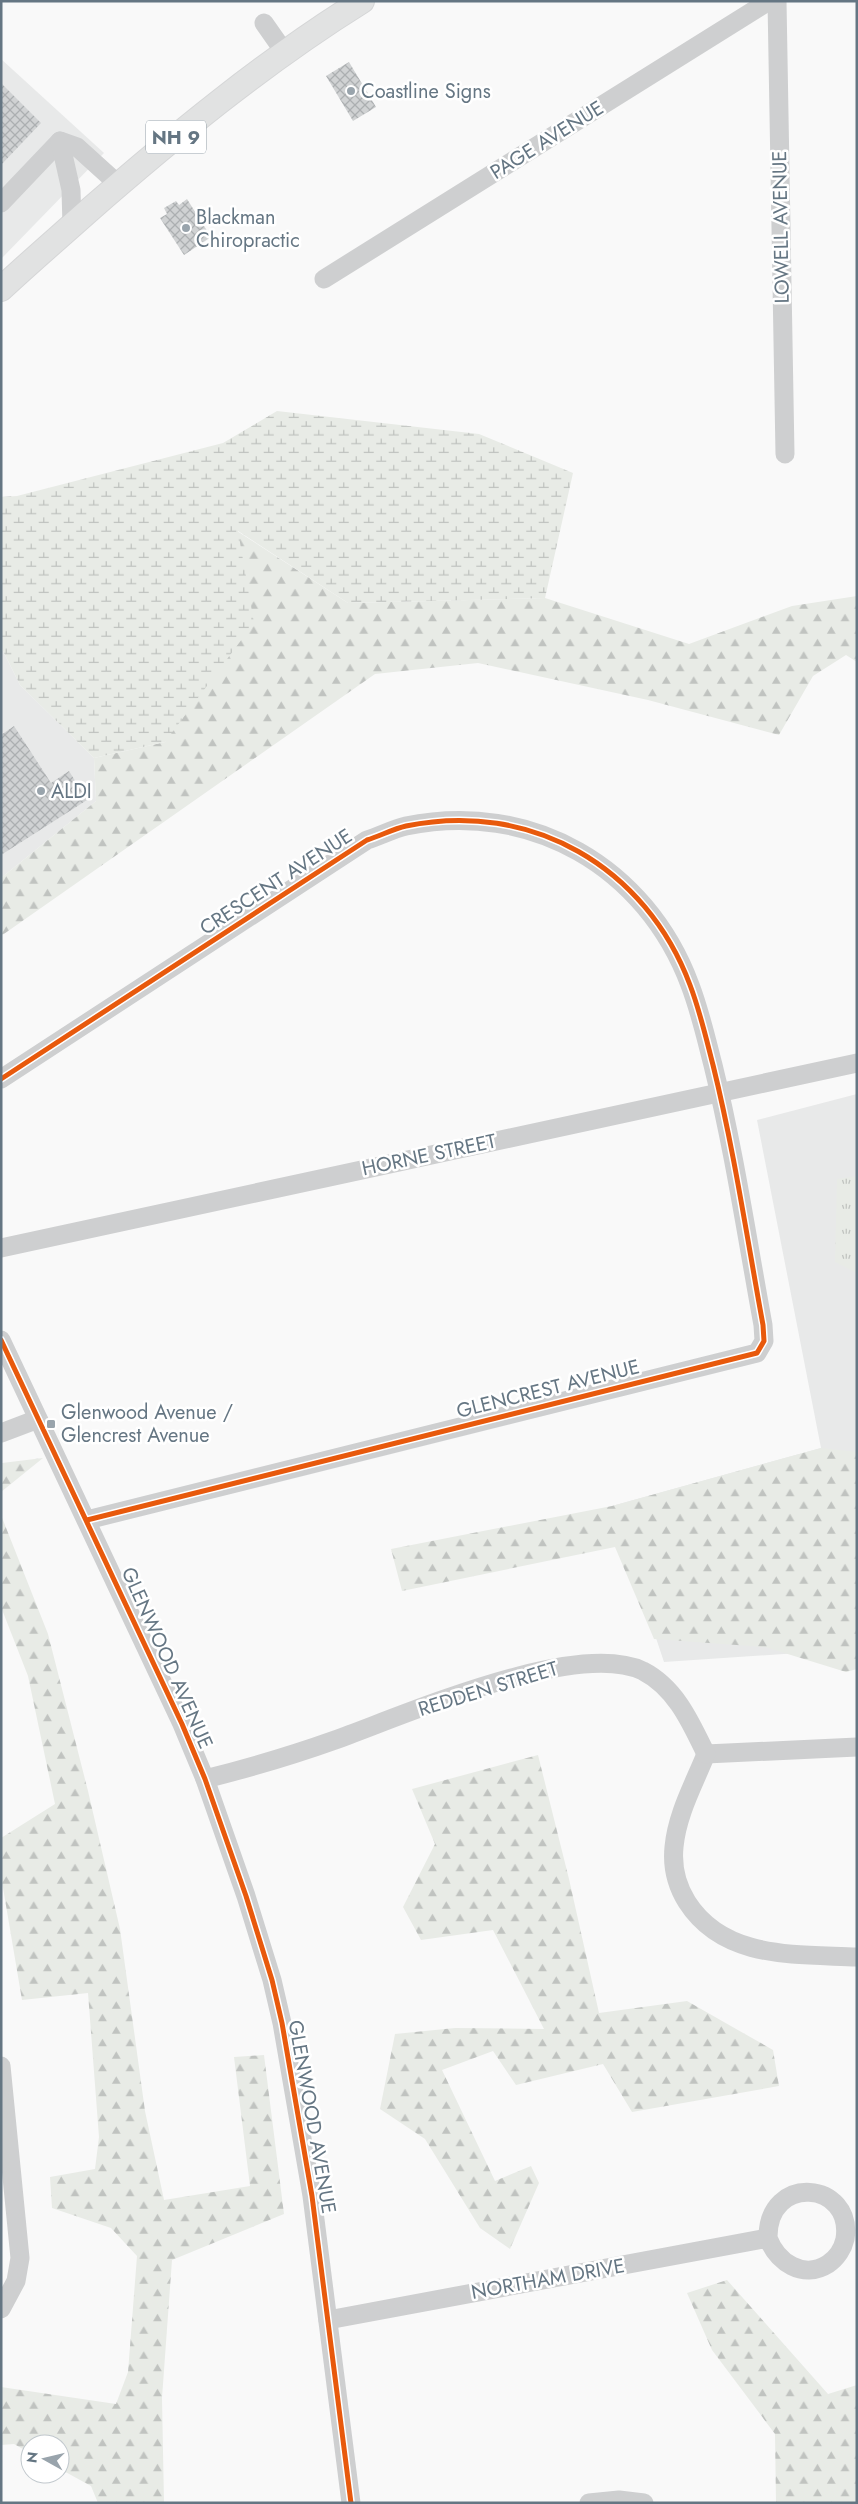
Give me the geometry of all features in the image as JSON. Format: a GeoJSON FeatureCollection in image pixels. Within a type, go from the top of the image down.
{"type":"FeatureCollection","features":[{"type":"Feature","properties":{"kind":"main road","name":"NH 9"},"geometry":{"type":"LineString","coordinates":[[1,288],[204,114],[285,53],[362,1]]}},
{"type":"Feature","properties":{"kind":"street","name":"PAGE AVENUE"},"geometry":{"type":"LineString","coordinates":[[324,279],[769,1]]}},
{"type":"Feature","properties":{"kind":"street","name":"LOWELL AVENUE"},"geometry":{"type":"LineString","coordinates":[[778,1],[785,454]]}},
{"type":"Feature","properties":{"kind":"street"},"geometry":{"type":"LineString","coordinates":[[264,23],[285,53]]}},
{"type":"Feature","properties":{"kind":"street"},"geometry":{"type":"LineString","coordinates":[[60,141],[77,147],[119,185]]}},
{"type":"Feature","properties":{"kind":"street"},"geometry":{"type":"LineString","coordinates":[[1,203],[60,141]]}},
{"type":"Feature","properties":{"kind":"street"},"geometry":{"type":"LineString","coordinates":[[60,141],[71,190],[72,226]]}},
{"type":"Feature","properties":{"kind":"street","name":"CRESCENT AVENUE"},"geometry":{"type":"LineString","coordinates":[[1,1079],[367,840],[406,826],[463,822],[499,823],[543,833],[583,853],[619,880],[650,912],[671,946],[690,984],[720,1092]]}},
{"type":"Feature","properties":{"kind":"street","name":"HORNE STREET"},"geometry":{"type":"LineString","coordinates":[[1,1248],[857,1063]]}},
{"type":"Feature","properties":{"kind":"street","name":"GLENCREST AVENUE"},"geometry":{"type":"LineString","coordinates":[[87,1520],[757,1353],[764,1341],[764,1325],[720,1092]]}},
{"type":"Feature","properties":{"kind":"street","name":"GLENWOOD AVENUE"},"geometry":{"type":"LineString","coordinates":[[1,1340],[168,1691],[205,1779],[246,1896],[272,1980],[282,2023],[312,2196],[351,2503]]}},
{"type":"Feature","properties":{"kind":"street"},"geometry":{"type":"LineString","coordinates":[[1,1433],[38,1419]]}},
{"type":"Feature","properties":{"kind":"street","name":"REDDEN STREET"},"geometry":{"type":"LineString","coordinates":[[205,1779],[332,1741],[456,1696],[538,1670],[581,1663],[624,1665],[643,1671],[661,1683],[676,1699],[689,1718],[706,1754]]}},
{"type":"Feature","properties":{"kind":"street"},"geometry":{"type":"LineString","coordinates":[[857,1747],[706,1754],[684,1807],[673,1849],[676,1878],[681,1892],[693,1910],[712,1930],[745,1947],[765,1952],[857,1958]]}},
{"type":"Feature","properties":{"kind":"street"},"geometry":{"type":"LineString","coordinates":[[1,2066],[20,2258],[16,2281],[1,2309]]}},
{"type":"Feature","properties":{"kind":"street"},"geometry":{"type":"LineString","coordinates":[[804,2191],[817,2192],[829,2198],[838,2206],[844,2218],[846,2231],[844,2244],[838,2255],[828,2264],[816,2269],[804,2270],[791,2267],[781,2260],[773,2250],[768,2238],[768,2225],[772,2212],[780,2202],[791,2195],[804,2191]]}},
{"type":"Feature","properties":{"kind":"street","name":"NORTHAM DRIVE"},"geometry":{"type":"LineString","coordinates":[[328,2320],[768,2238]]}},
{"type":"Feature","properties":{"kind":"street"},"geometry":{"type":"LineString","coordinates":[[589,2503],[619,2500],[643,2502]]}},
{"type":"Feature","properties":{"kind":"shaded area"},"geometry":{"type":"Polygon","coordinates":[[[1,59],[104,153],[1,259],[1,59]]]}},
{"type":"Feature","properties":{"kind":"shaded area"},"geometry":{"type":"Polygon","coordinates":[[[1,647],[20,685],[94,758],[96,801],[1,878],[1,647]]]}},
{"type":"Feature","properties":{"kind":"shaded area"},"geometry":{"type":"Polygon","coordinates":[[[857,1094],[857,1649],[664,1662],[612,1506],[821,1448],[757,1120],[857,1094]]]}},
{"type":"Feature","properties":{"kind":"green space"},"geometry":{"type":"Polygon","coordinates":[[[277,411],[479,434],[573,473],[545,598],[348,603],[238,531],[254,623],[165,742],[94,758],[20,685],[1,647],[1,497],[17,496],[223,443],[277,411]]]}},
{"type":"Feature","properties":{"kind":"green space"},"geometry":{"type":"Polygon","coordinates":[[[237,531],[348,603],[545,598],[689,644],[792,606],[857,596],[857,662],[846,655],[813,676],[779,735],[648,700],[478,663],[375,674],[1,936],[1,878],[96,801],[94,758],[165,742],[237,531]]]}},
{"type":"Feature","properties":{"kind":"green space"},"geometry":{"type":"Polygon","coordinates":[[[857,1176],[857,1273],[835,1262],[837,1179],[857,1176]]]}},
{"type":"Feature","properties":{"kind":"green space"},"geometry":{"type":"Polygon","coordinates":[[[821,1448],[857,1452],[857,1669],[846,1672],[765,1647],[654,1639],[615,1547],[402,1591],[391,1549],[612,1506],[821,1448]]]}},
{"type":"Feature","properties":{"kind":"green space"},"geometry":{"type":"Polygon","coordinates":[[[43,1458],[1,1492],[2,1463],[43,1458]]]}},
{"type":"Feature","properties":{"kind":"green space"},"geometry":{"type":"Polygon","coordinates":[[[1,1515],[48,1634],[88,1791],[120,1929],[145,2111],[164,2200],[250,2186],[234,2057],[264,2055],[284,2214],[172,2260],[162,2398],[164,2503],[98,2503],[91,2486],[70,2474],[70,2434],[20,2434],[20,2447],[14,2444],[1,2445],[1,2387],[116,2404],[128,2372],[137,2256],[111,2228],[52,2208],[50,2177],[95,2169],[99,2137],[88,1993],[22,2000],[1,1876],[1,1838],[55,1804],[28,1676],[1,1607],[1,1515]]]}},
{"type":"Feature","properties":{"kind":"green space"},"geometry":{"type":"Polygon","coordinates":[[[538,1755],[569,1879],[599,2013],[687,2001],[773,2050],[779,2086],[632,2112],[603,2064],[516,2085],[493,2051],[442,2070],[495,2181],[531,2166],[539,2183],[510,2249],[480,2228],[425,2139],[380,2109],[395,2034],[455,2028],[544,2029],[493,1930],[421,1940],[403,1907],[435,1844],[412,1789],[538,1755]]]}},
{"type":"Feature","properties":{"kind":"green space"},"geometry":{"type":"Polygon","coordinates":[[[727,2280],[828,2394],[857,2385],[857,2503],[776,2503],[775,2434],[712,2350],[687,2293],[727,2280]]]}},
{"type":"Feature","properties":{"kind":"building","name":"Coastline Signs"},"geometry":{"type":"Polygon","coordinates":[[[349,62],[376,107],[353,121],[326,76],[349,62]]]}},
{"type":"Feature","properties":{"kind":"building"},"geometry":{"type":"Polygon","coordinates":[[[1,83],[41,123],[1,165],[1,83]]]}},
{"type":"Feature","properties":{"kind":"building","name":"Blackman Chiropractic"},"geometry":{"type":"Polygon","coordinates":[[[187,199],[211,237],[184,255],[160,218],[167,214],[164,208],[176,201],[179,205],[187,199]]]}},
{"type":"Feature","properties":{"kind":"building","name":"ALDI"},"geometry":{"type":"Polygon","coordinates":[[[14,726],[51,783],[69,771],[87,800],[1,855],[1,735],[14,726]]]}},
{"type":"Feature","properties":{"kind":"cycle path"},"geometry":{"type":"LineString","coordinates":[[1,1079],[367,840],[406,826],[452,821],[497,823],[539,834],[578,852],[614,876],[645,907],[670,943],[690,985],[700,1015],[721,1097],[734,1162],[763,1325],[764,1341],[757,1353],[87,1520]]}},
{"type":"Feature","properties":{"kind":"cycle path"},"geometry":{"type":"LineString","coordinates":[[1,1340],[182,1724],[205,1779],[246,1896],[272,1980],[282,2023],[312,2196],[351,2503]]}},
{"type":"Feature","properties":{"kind":"place","name":"Coastline Signs"},"geometry":{"type":"Point","coordinates":[351,91]}},
{"type":"Feature","properties":{"kind":"place","name":"Blackman Chiropractic"},"geometry":{"type":"Point","coordinates":[186,228]}},
{"type":"Feature","properties":{"kind":"place","name":"ALDI"},"geometry":{"type":"Point","coordinates":[41,791]}},
{"type":"Feature","properties":{"kind":"place","name":"Glenwood Avenue / Glencrest Avenue"},"geometry":{"type":"Point","coordinates":[51,1424]}}]}
